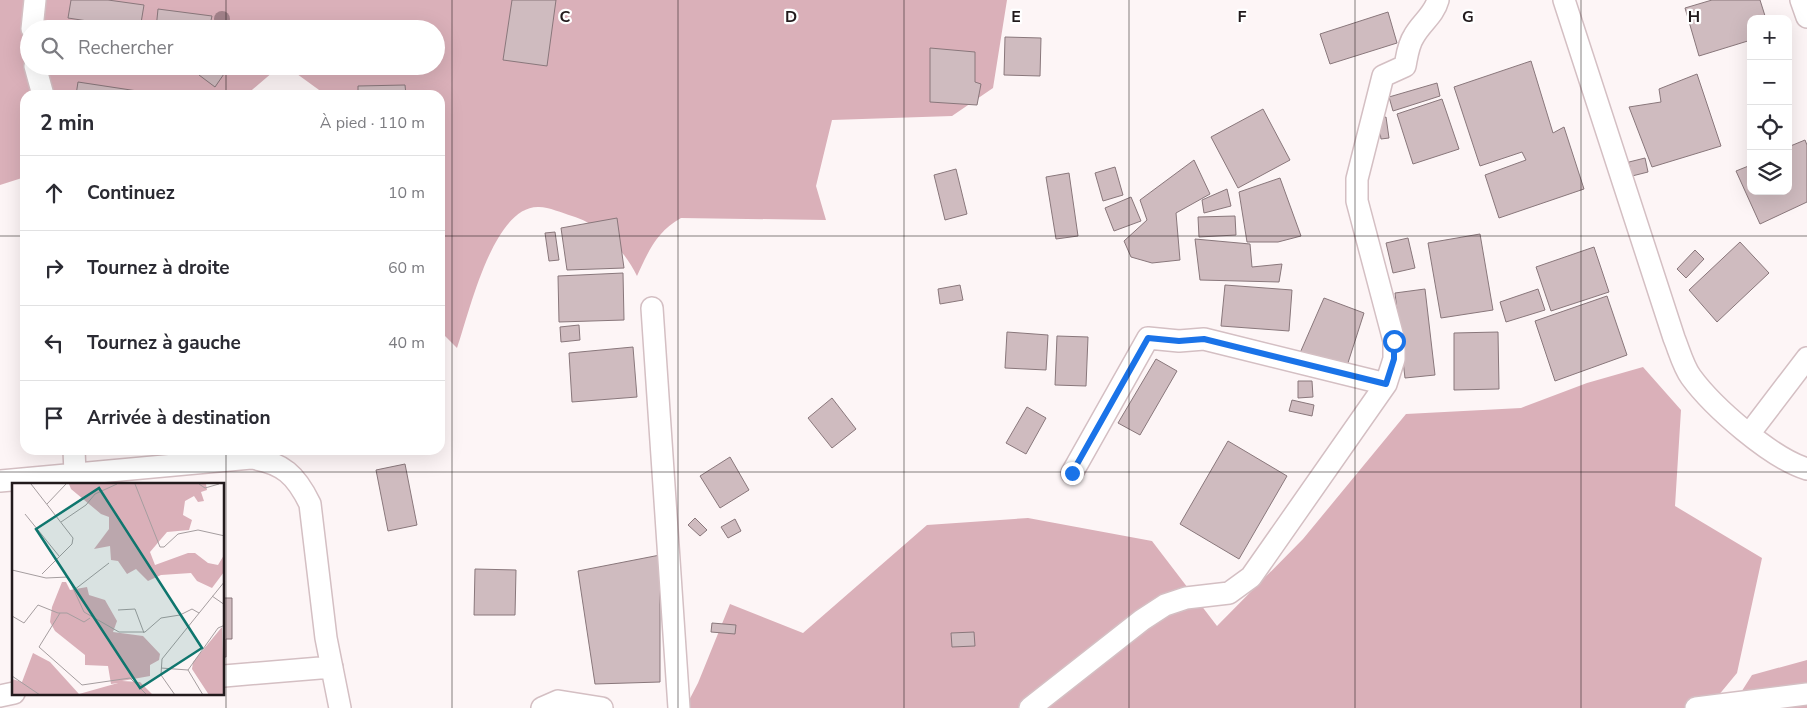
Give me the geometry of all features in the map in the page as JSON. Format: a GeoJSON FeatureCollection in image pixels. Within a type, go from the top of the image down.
{"type":"FeatureCollection","features":[{"type":"Feature","properties":{"kind":"street"},"geometry":{"type":"LineString","coordinates":[[33,20],[35,0]]}},
{"type":"Feature","properties":{"kind":"street"},"geometry":{"type":"LineString","coordinates":[[1030,708],[1142,620],[1165,605],[1186,598],[1229,592],[1251,577],[1386,384],[1394,359],[1394,341],[1357,201],[1357,179],[1383,76],[1405,66],[1413,36],[1436,8],[1438,0]]}},
{"type":"Feature","properties":{"kind":"street"},"geometry":{"type":"LineString","coordinates":[[1564,0],[1674,338],[1690,375],[1717,408],[1749,434],[1807,469]]}},
{"type":"Feature","properties":{"kind":"street"},"geometry":{"type":"LineString","coordinates":[[1801,0],[1807,17]]}},
{"type":"Feature","properties":{"kind":"street"},"geometry":{"type":"LineString","coordinates":[[37,75],[42,90]]}},
{"type":"Feature","properties":{"kind":"street"},"geometry":{"type":"LineString","coordinates":[[652,308],[679,708]]}},
{"type":"Feature","properties":{"kind":"street"},"geometry":{"type":"LineString","coordinates":[[1072,473],[1148,338],[1179,341],[1204,339],[1386,384]]}},
{"type":"Feature","properties":{"kind":"street"},"geometry":{"type":"LineString","coordinates":[[1749,434],[1807,358]]}},
{"type":"Feature","properties":{"kind":"street"},"geometry":{"type":"LineString","coordinates":[[74,455],[75,473]]}},
{"type":"Feature","properties":{"kind":"street"},"geometry":{"type":"LineString","coordinates":[[0,481],[251,458],[269,460],[286,470],[300,484],[310,504],[326,638],[340,708]]}},
{"type":"Feature","properties":{"kind":"street"},"geometry":{"type":"LineString","coordinates":[[225,676],[332,667]]}},
{"type":"Feature","properties":{"kind":"street"},"geometry":{"type":"LineString","coordinates":[[1696,708],[1807,694]]}},
{"type":"Feature","properties":{"kind":"street"},"geometry":{"type":"LineString","coordinates":[[542,708],[558,701],[602,708]]}},
{"type":"Feature","properties":{"kind":"shaded area"},"geometry":{"type":"Polygon","coordinates":[[[0,0],[1007,0],[993,88],[952,116],[832,120],[816,186],[826,220],[681,218],[659,236],[649,251],[637,276],[619,248],[592,225],[547,208],[539,207],[523,211],[508,223],[485,264],[457,348],[445,336],[445,90],[319,90],[298,75],[445,75],[445,20],[20,20],[20,75],[269,75],[252,90],[20,90],[20,179],[0,185],[0,0]]]}},
{"type":"Feature","properties":{"kind":"shaded area"},"geometry":{"type":"Polygon","coordinates":[[[1643,367],[1681,410],[1675,506],[1762,558],[1737,673],[1708,708],[685,708],[698,683],[730,604],[803,633],[927,525],[1028,518],[1152,541],[1217,626],[1303,539],[1406,414],[1521,408],[1587,383],[1643,367]]]}},
{"type":"Feature","properties":{"kind":"shaded area"},"geometry":{"type":"Polygon","coordinates":[[[1807,660],[1807,708],[1731,708],[1752,675],[1807,660]]]}},
{"type":"Feature","properties":{"kind":"building"},"geometry":{"type":"Polygon","coordinates":[[[71,0],[108,0],[144,5],[142,20],[81,20],[68,18],[71,0]]]}},
{"type":"Feature","properties":{"kind":"building"},"geometry":{"type":"Polygon","coordinates":[[[512,0],[556,0],[547,66],[503,60],[512,0]]]}},
{"type":"Feature","properties":{"kind":"building"},"geometry":{"type":"Polygon","coordinates":[[[1712,0],[1760,0],[1765,15],[1747,15],[1747,41],[1699,56],[1685,8],[1712,0]]]}},
{"type":"Feature","properties":{"kind":"building"},"geometry":{"type":"Polygon","coordinates":[[[158,9],[212,16],[211,20],[157,20],[158,9]]]}},
{"type":"Feature","properties":{"kind":"building"},"geometry":{"type":"Polygon","coordinates":[[[1388,12],[1397,43],[1330,64],[1320,34],[1388,12]]]}},
{"type":"Feature","properties":{"kind":"building"},"geometry":{"type":"Polygon","coordinates":[[[1005,37],[1041,38],[1040,76],[1004,75],[1005,37]]]}},
{"type":"Feature","properties":{"kind":"building"},"geometry":{"type":"Polygon","coordinates":[[[930,48],[975,52],[975,82],[981,84],[977,105],[930,102],[930,48]]]}},
{"type":"Feature","properties":{"kind":"building"},"geometry":{"type":"Polygon","coordinates":[[[1531,61],[1553,133],[1564,127],[1584,189],[1499,218],[1485,175],[1526,160],[1522,152],[1480,166],[1454,87],[1531,61]]]}},
{"type":"Feature","properties":{"kind":"building"},"geometry":{"type":"Polygon","coordinates":[[[1697,74],[1721,146],[1652,167],[1629,107],[1661,102],[1659,89],[1697,74]]]}},
{"type":"Feature","properties":{"kind":"building"},"geometry":{"type":"Polygon","coordinates":[[[199,75],[223,75],[215,87],[199,75]]]}},
{"type":"Feature","properties":{"kind":"building"},"geometry":{"type":"Polygon","coordinates":[[[78,82],[131,90],[77,90],[78,82]]]}},
{"type":"Feature","properties":{"kind":"building"},"geometry":{"type":"Polygon","coordinates":[[[1437,83],[1440,96],[1393,111],[1389,97],[1437,83]]]}},
{"type":"Feature","properties":{"kind":"building"},"geometry":{"type":"Polygon","coordinates":[[[405,85],[406,90],[358,90],[358,86],[405,85]]]}},
{"type":"Feature","properties":{"kind":"building"},"geometry":{"type":"Polygon","coordinates":[[[1442,99],[1459,149],[1413,164],[1397,114],[1442,99]]]}},
{"type":"Feature","properties":{"kind":"building"},"geometry":{"type":"Polygon","coordinates":[[[1263,109],[1290,160],[1238,188],[1211,137],[1263,109]]]}},
{"type":"Feature","properties":{"kind":"building"},"geometry":{"type":"Polygon","coordinates":[[[1386,117],[1389,138],[1381,139],[1378,119],[1386,117]]]}},
{"type":"Feature","properties":{"kind":"building"},"geometry":{"type":"Polygon","coordinates":[[[1805,140],[1807,145],[1807,202],[1760,224],[1736,171],[1747,167],[1747,195],[1792,195],[1792,145],[1805,140]]]}},
{"type":"Feature","properties":{"kind":"building"},"geometry":{"type":"Polygon","coordinates":[[[1645,158],[1648,172],[1632,176],[1629,162],[1645,158]]]}},
{"type":"Feature","properties":{"kind":"building"},"geometry":{"type":"Polygon","coordinates":[[[1194,160],[1210,194],[1176,213],[1180,260],[1152,263],[1131,257],[1124,241],[1147,220],[1140,200],[1194,160]]]}},
{"type":"Feature","properties":{"kind":"building"},"geometry":{"type":"Polygon","coordinates":[[[1115,167],[1123,195],[1103,201],[1095,173],[1115,167]]]}},
{"type":"Feature","properties":{"kind":"building"},"geometry":{"type":"Polygon","coordinates":[[[956,169],[967,214],[945,220],[934,175],[956,169]]]}},
{"type":"Feature","properties":{"kind":"building"},"geometry":{"type":"Polygon","coordinates":[[[1069,173],[1078,236],[1056,239],[1046,177],[1069,173]]]}},
{"type":"Feature","properties":{"kind":"building"},"geometry":{"type":"Polygon","coordinates":[[[1280,178],[1301,236],[1278,242],[1247,242],[1239,192],[1280,178]]]}},
{"type":"Feature","properties":{"kind":"building"},"geometry":{"type":"Polygon","coordinates":[[[1227,189],[1231,206],[1204,213],[1202,200],[1227,189]]]}},
{"type":"Feature","properties":{"kind":"building"},"geometry":{"type":"Polygon","coordinates":[[[1131,197],[1141,221],[1114,231],[1105,208],[1131,197]]]}},
{"type":"Feature","properties":{"kind":"building"},"geometry":{"type":"Polygon","coordinates":[[[1235,216],[1236,235],[1199,237],[1198,217],[1235,216]]]}},
{"type":"Feature","properties":{"kind":"building"},"geometry":{"type":"Polygon","coordinates":[[[617,218],[624,268],[567,270],[561,228],[617,218]]]}},
{"type":"Feature","properties":{"kind":"building"},"geometry":{"type":"Polygon","coordinates":[[[555,232],[559,260],[549,261],[545,233],[555,232]]]}},
{"type":"Feature","properties":{"kind":"building"},"geometry":{"type":"Polygon","coordinates":[[[1480,234],[1493,310],[1441,318],[1428,243],[1480,234]]]}},
{"type":"Feature","properties":{"kind":"building"},"geometry":{"type":"Polygon","coordinates":[[[1408,238],[1415,268],[1393,273],[1386,243],[1408,238]]]}},
{"type":"Feature","properties":{"kind":"building"},"geometry":{"type":"Polygon","coordinates":[[[1195,239],[1250,244],[1252,267],[1282,264],[1279,282],[1200,280],[1195,239]]]}},
{"type":"Feature","properties":{"kind":"building"},"geometry":{"type":"Polygon","coordinates":[[[1740,242],[1769,273],[1717,322],[1689,290],[1740,242]]]}},
{"type":"Feature","properties":{"kind":"building"},"geometry":{"type":"Polygon","coordinates":[[[1594,247],[1609,292],[1551,311],[1536,267],[1594,247]]]}},
{"type":"Feature","properties":{"kind":"building"},"geometry":{"type":"Polygon","coordinates":[[[1695,250],[1704,259],[1686,278],[1677,269],[1695,250]]]}},
{"type":"Feature","properties":{"kind":"building"},"geometry":{"type":"Polygon","coordinates":[[[623,273],[624,320],[559,322],[558,276],[623,273]]]}},
{"type":"Feature","properties":{"kind":"building"},"geometry":{"type":"Polygon","coordinates":[[[960,285],[963,300],[940,304],[938,289],[960,285]]]}},
{"type":"Feature","properties":{"kind":"building"},"geometry":{"type":"Polygon","coordinates":[[[1225,285],[1292,290],[1289,331],[1221,326],[1225,285]]]}},
{"type":"Feature","properties":{"kind":"building"},"geometry":{"type":"Polygon","coordinates":[[[1425,289],[1435,375],[1405,378],[1395,293],[1425,289]]]}},
{"type":"Feature","properties":{"kind":"building"},"geometry":{"type":"Polygon","coordinates":[[[1538,289],[1545,310],[1506,322],[1500,302],[1538,289]]]}},
{"type":"Feature","properties":{"kind":"building"},"geometry":{"type":"Polygon","coordinates":[[[1607,296],[1627,355],[1555,381],[1535,321],[1607,296]]]}},
{"type":"Feature","properties":{"kind":"building"},"geometry":{"type":"Polygon","coordinates":[[[1324,298],[1364,313],[1346,369],[1300,353],[1324,298]]]}},
{"type":"Feature","properties":{"kind":"building"},"geometry":{"type":"Polygon","coordinates":[[[579,325],[580,340],[561,342],[560,327],[579,325]]]}},
{"type":"Feature","properties":{"kind":"building"},"geometry":{"type":"Polygon","coordinates":[[[1007,332],[1048,335],[1046,370],[1005,368],[1007,332]]]}},
{"type":"Feature","properties":{"kind":"building"},"geometry":{"type":"Polygon","coordinates":[[[1498,332],[1499,389],[1454,390],[1454,333],[1498,332]]]}},
{"type":"Feature","properties":{"kind":"building"},"geometry":{"type":"Polygon","coordinates":[[[1057,336],[1088,337],[1086,386],[1055,385],[1057,336]]]}},
{"type":"Feature","properties":{"kind":"building"},"geometry":{"type":"Polygon","coordinates":[[[633,347],[637,397],[572,402],[569,353],[633,347]]]}},
{"type":"Feature","properties":{"kind":"building"},"geometry":{"type":"Polygon","coordinates":[[[1156,359],[1177,371],[1140,435],[1118,423],[1156,359]]]}},
{"type":"Feature","properties":{"kind":"building"},"geometry":{"type":"Polygon","coordinates":[[[1298,381],[1312,381],[1313,397],[1298,398],[1298,381]]]}},
{"type":"Feature","properties":{"kind":"building"},"geometry":{"type":"Polygon","coordinates":[[[832,398],[856,429],[832,448],[808,418],[832,398]]]}},
{"type":"Feature","properties":{"kind":"building"},"geometry":{"type":"Polygon","coordinates":[[[1292,400],[1314,405],[1312,416],[1289,411],[1292,400]]]}},
{"type":"Feature","properties":{"kind":"building"},"geometry":{"type":"Polygon","coordinates":[[[1027,407],[1046,418],[1026,454],[1006,443],[1027,407]]]}},
{"type":"Feature","properties":{"kind":"building"},"geometry":{"type":"Polygon","coordinates":[[[1228,441],[1287,476],[1239,559],[1180,524],[1228,441]]]}},
{"type":"Feature","properties":{"kind":"building"},"geometry":{"type":"Polygon","coordinates":[[[730,457],[749,490],[720,508],[700,476],[730,457]]]}},
{"type":"Feature","properties":{"kind":"building"},"geometry":{"type":"Polygon","coordinates":[[[405,464],[417,525],[388,531],[376,470],[405,464]]]}},
{"type":"Feature","properties":{"kind":"building"},"geometry":{"type":"Polygon","coordinates":[[[695,518],[707,530],[700,536],[688,525],[695,518]]]}},
{"type":"Feature","properties":{"kind":"building"},"geometry":{"type":"Polygon","coordinates":[[[735,519],[741,531],[728,538],[721,527],[735,519]]]}},
{"type":"Feature","properties":{"kind":"building"},"geometry":{"type":"Polygon","coordinates":[[[660,555],[660,682],[595,684],[578,571],[660,555]]]}},
{"type":"Feature","properties":{"kind":"building"},"geometry":{"type":"Polygon","coordinates":[[[475,569],[516,570],[515,615],[474,615],[475,569]]]}},
{"type":"Feature","properties":{"kind":"building"},"geometry":{"type":"Polygon","coordinates":[[[225,598],[232,598],[232,639],[226,639],[226,657],[225,598]]]}},
{"type":"Feature","properties":{"kind":"building"},"geometry":{"type":"Polygon","coordinates":[[[712,623],[736,625],[735,634],[711,632],[712,623]]]}},
{"type":"Feature","properties":{"kind":"building"},"geometry":{"type":"Polygon","coordinates":[[[974,632],[975,646],[952,647],[951,633],[974,632]]]}},
{"type":"Feature","properties":{"kind":"route"},"geometry":{"type":"LineString","coordinates":[[1072,473],[1148,338],[1179,341],[1204,339],[1386,384],[1394,359],[1394,341]]}}]}
